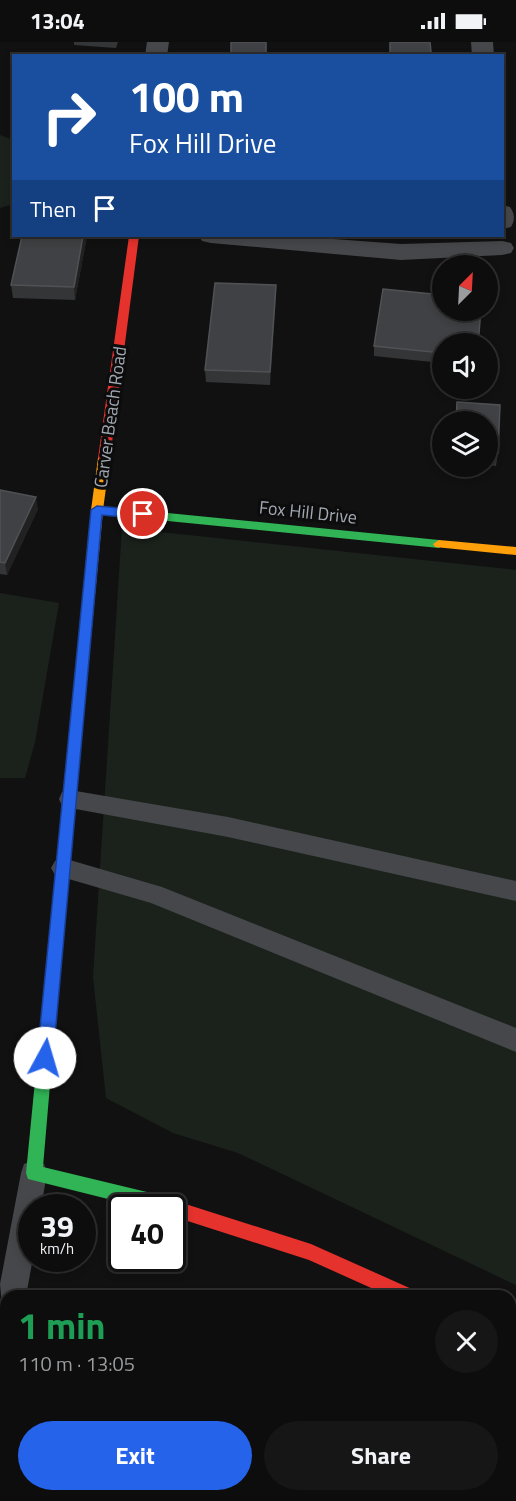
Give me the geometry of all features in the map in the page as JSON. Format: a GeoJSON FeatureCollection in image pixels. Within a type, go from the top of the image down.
{"type":"FeatureCollection","features":[{"type":"Feature","properties":{"kind":"street","name":"Carver Beach Road"},"geometry":{"type":"LineString","coordinates":[[34,1173],[97,510],[134,237]]}},
{"type":"Feature","properties":{"kind":"street"},"geometry":{"type":"LineString","coordinates":[[223,237],[400,252],[507,247]]}},
{"type":"Feature","properties":{"kind":"street","name":"Fox Hill Drive"},"geometry":{"type":"LineString","coordinates":[[97,510],[516,551]]}},
{"type":"Feature","properties":{"kind":"street"},"geometry":{"type":"LineString","coordinates":[[34,1173],[167,1205],[300,1249],[394,1290]]}},
{"type":"Feature","properties":{"kind":"lane"},"geometry":{"type":"LineString","coordinates":[[70,799],[228,827],[516,891]]}},
{"type":"Feature","properties":{"kind":"lane"},"geometry":{"type":"LineString","coordinates":[[63,868],[164,898],[516,1040]]}},
{"type":"Feature","properties":{"kind":"lane"},"geometry":{"type":"LineString","coordinates":[[13,1290],[34,1173]]}},
{"type":"Feature","properties":{"kind":"shaded area"},"geometry":{"type":"Polygon","coordinates":[[[0,135],[12,140],[12,205],[0,208],[0,135]]]}},
{"type":"Feature","properties":{"kind":"shaded area"},"geometry":{"type":"Polygon","coordinates":[[[122,528],[516,570],[516,1285],[238,1153],[173,1133],[106,1098],[93,977],[122,528]]]}},
{"type":"Feature","properties":{"kind":"shaded area"},"geometry":{"type":"Polygon","coordinates":[[[0,593],[59,603],[35,742],[25,778],[0,778],[0,593]]]}},
{"type":"Feature","properties":{"kind":"building"},"geometry":{"type":"Polygon","coordinates":[[[231,42],[266,42],[266,54],[231,54],[231,42]]]}},
{"type":"Feature","properties":{"kind":"building"},"geometry":{"type":"Polygon","coordinates":[[[390,42],[430,42],[431,52],[427,54],[390,54],[390,42]]]}},
{"type":"Feature","properties":{"kind":"building"},"geometry":{"type":"Polygon","coordinates":[[[22,237],[83,237],[74,287],[11,285],[22,237]]]}},
{"type":"Feature","properties":{"kind":"building"},"geometry":{"type":"Polygon","coordinates":[[[215,283],[276,285],[270,372],[205,370],[215,283]]]}},
{"type":"Feature","properties":{"kind":"building"},"geometry":{"type":"Polygon","coordinates":[[[383,289],[432,294],[432,321],[480,321],[479,333],[432,333],[432,352],[374,346],[383,289]]]}},
{"type":"Feature","properties":{"kind":"building"},"geometry":{"type":"Polygon","coordinates":[[[457,402],[500,405],[498,453],[498,411],[457,411],[457,402]]]}},
{"type":"Feature","properties":{"kind":"building"},"geometry":{"type":"Polygon","coordinates":[[[0,490],[36,497],[5,563],[0,562],[0,490]]]}},
{"type":"Feature","properties":{"kind":"traffic: fast"},"geometry":{"type":"LineString","coordinates":[[97,510],[439,544]]}},
{"type":"Feature","properties":{"kind":"traffic: fast"},"geometry":{"type":"LineString","coordinates":[[52,979],[34,1173],[122,1194]]}},
{"type":"Feature","properties":{"kind":"traffic: slow"},"geometry":{"type":"LineString","coordinates":[[52,979],[97,510],[104,458]]}},
{"type":"Feature","properties":{"kind":"traffic: slow"},"geometry":{"type":"LineString","coordinates":[[439,544],[516,551]]}},
{"type":"Feature","properties":{"kind":"traffic: jam"},"geometry":{"type":"LineString","coordinates":[[104,458],[134,237]]}},
{"type":"Feature","properties":{"kind":"traffic: jam"},"geometry":{"type":"LineString","coordinates":[[186,1212],[311,1252],[395,1290]]}},
{"type":"Feature","properties":{"kind":"route"},"geometry":{"type":"LineString","coordinates":[[45,1058],[97,510],[143,514]]}}]}
